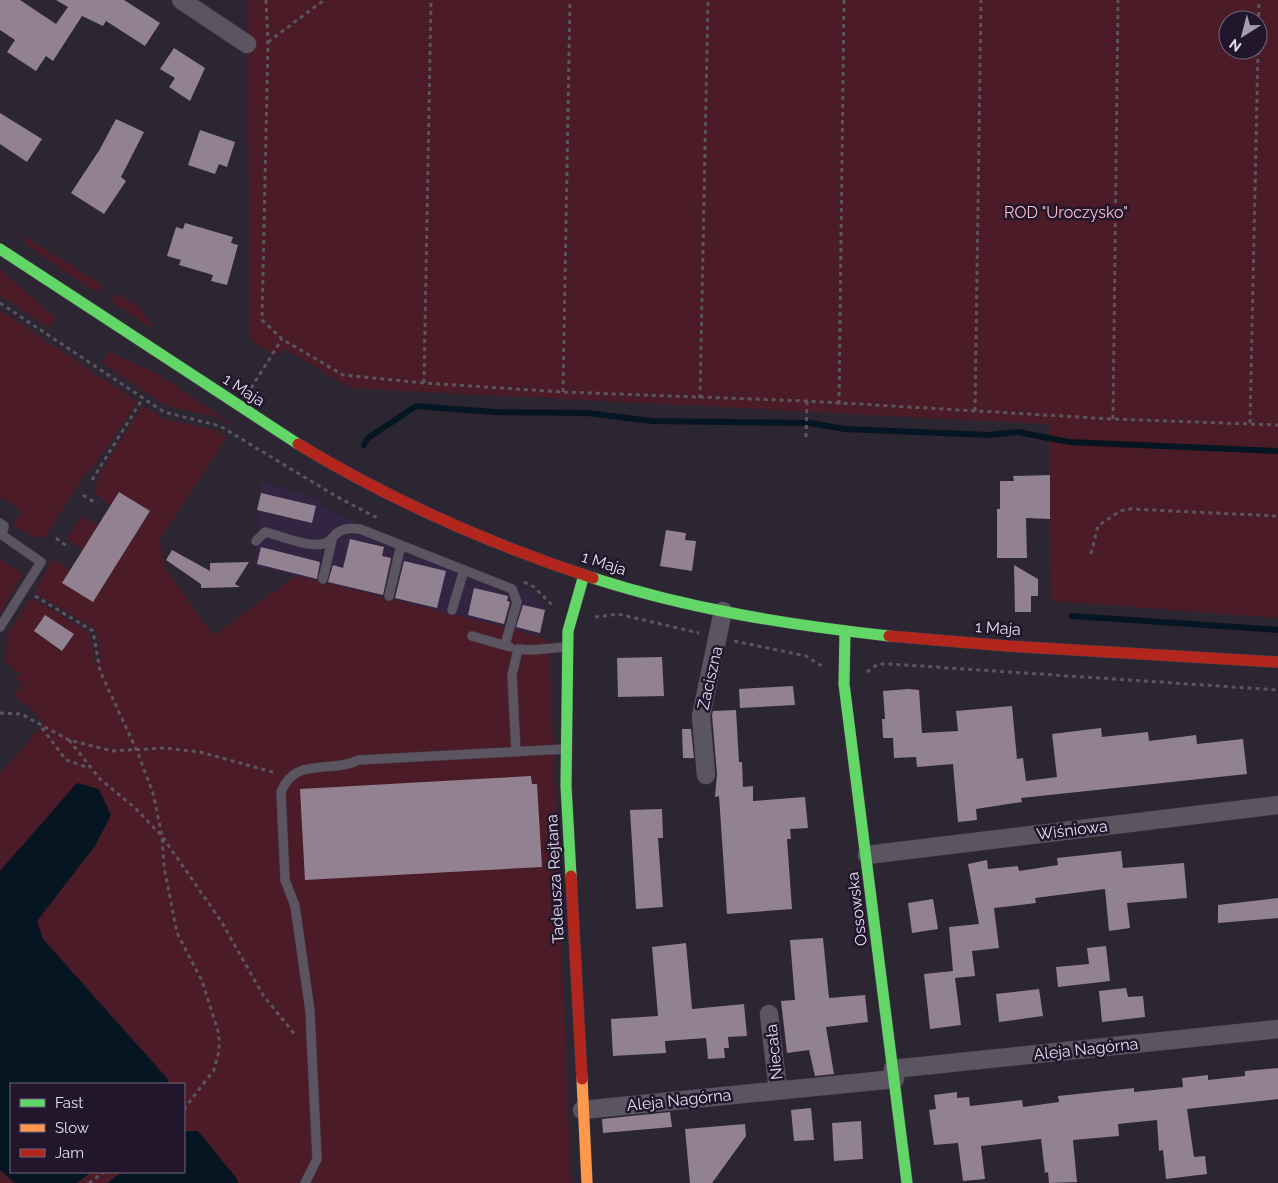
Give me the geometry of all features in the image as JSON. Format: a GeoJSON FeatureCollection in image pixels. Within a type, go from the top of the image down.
{"type":"FeatureCollection","features":[{"type":"Feature","properties":{"kind":"main road","name":"1 Maja"},"geometry":{"type":"LineString","coordinates":[[0,249],[242,409],[323,458],[456,526],[584,575],[639,591],[723,611],[845,631],[997,644],[1278,662]]}},
{"type":"Feature","properties":{"kind":"main road","name":"Tadeusza Rejtana"},"geometry":{"type":"LineString","coordinates":[[584,575],[568,631],[567,796],[587,1183]]}},
{"type":"Feature","properties":{"kind":"main road","name":"Ossowska"},"geometry":{"type":"LineString","coordinates":[[845,631],[844,684],[867,854],[907,1183]]}},
{"type":"Feature","properties":{"kind":"street"},"geometry":{"type":"LineString","coordinates":[[181,0],[247,44]]}},
{"type":"Feature","properties":{"kind":"street","name":"Zaciszna"},"geometry":{"type":"LineString","coordinates":[[706,775],[701,716],[723,611]]}},
{"type":"Feature","properties":{"kind":"street","name":"Wiśniowa"},"geometry":{"type":"LineString","coordinates":[[867,854],[1278,805]]}},
{"type":"Feature","properties":{"kind":"street","name":"Niecała"},"geometry":{"type":"LineString","coordinates":[[769,1014],[778,1090]]}},
{"type":"Feature","properties":{"kind":"street","name":"Aleja Nagórna"},"geometry":{"type":"LineString","coordinates":[[582,1110],[778,1090],[894,1074],[1278,1029]]}},
{"type":"Feature","properties":{"kind":"lane"},"geometry":{"type":"LineString","coordinates":[[0,523],[4,526],[2,535],[41,562],[0,627]]}},
{"type":"Feature","properties":{"kind":"lane"},"geometry":{"type":"LineString","coordinates":[[323,579],[332,540],[338,532],[350,528],[360,528],[512,589],[516,595],[517,602],[504,645]]}},
{"type":"Feature","properties":{"kind":"lane"},"geometry":{"type":"LineString","coordinates":[[256,541],[265,532],[310,543],[323,544],[332,540]]}},
{"type":"Feature","properties":{"kind":"lane"},"geometry":{"type":"LineString","coordinates":[[389,596],[401,545]]}},
{"type":"Feature","properties":{"kind":"lane"},"geometry":{"type":"LineString","coordinates":[[452,610],[464,570]]}},
{"type":"Feature","properties":{"kind":"lane"},"geometry":{"type":"LineString","coordinates":[[472,636],[518,649],[531,650],[567,647]]}},
{"type":"Feature","properties":{"kind":"lane"},"geometry":{"type":"LineString","coordinates":[[516,752],[512,675],[518,649]]}},
{"type":"Feature","properties":{"kind":"lane"},"geometry":{"type":"LineString","coordinates":[[305,1183],[317,1159],[310,1011],[295,906],[286,880],[280,792],[290,776],[305,769],[347,766],[359,760],[568,749]]}},
{"type":"Feature","properties":{"kind":"path"},"geometry":{"type":"LineString","coordinates":[[266,0],[268,42],[262,320],[282,339],[343,375],[424,383],[563,392],[807,402],[1113,419],[1278,424]]}},
{"type":"Feature","properties":{"kind":"path"},"geometry":{"type":"LineString","coordinates":[[247,44],[268,42],[324,0]]}},
{"type":"Feature","properties":{"kind":"path"},"geometry":{"type":"LineString","coordinates":[[424,383],[431,0]]}},
{"type":"Feature","properties":{"kind":"path"},"geometry":{"type":"LineString","coordinates":[[563,392],[570,0]]}},
{"type":"Feature","properties":{"kind":"path"},"geometry":{"type":"LineString","coordinates":[[700,398],[708,0]]}},
{"type":"Feature","properties":{"kind":"path"},"geometry":{"type":"LineString","coordinates":[[839,404],[844,0]]}},
{"type":"Feature","properties":{"kind":"path"},"geometry":{"type":"LineString","coordinates":[[975,411],[982,0]]}},
{"type":"Feature","properties":{"kind":"path"},"geometry":{"type":"LineString","coordinates":[[1113,419],[1118,0]]}},
{"type":"Feature","properties":{"kind":"path"},"geometry":{"type":"LineString","coordinates":[[1250,423],[1258,60]]}},
{"type":"Feature","properties":{"kind":"path"},"geometry":{"type":"LineString","coordinates":[[252,388],[282,339]]}},
{"type":"Feature","properties":{"kind":"path"},"geometry":{"type":"LineString","coordinates":[[92,480],[143,398]]}},
{"type":"Feature","properties":{"kind":"path"},"geometry":{"type":"LineString","coordinates":[[806,437],[807,402]]}},
{"type":"Feature","properties":{"kind":"path"},"geometry":{"type":"LineString","coordinates":[[83,496],[97,504]]}},
{"type":"Feature","properties":{"kind":"path"},"geometry":{"type":"LineString","coordinates":[[1091,554],[1098,526],[1120,511],[1130,509],[1278,516]]}},
{"type":"Feature","properties":{"kind":"path"},"geometry":{"type":"LineString","coordinates":[[56,538],[69,548]]}},
{"type":"Feature","properties":{"kind":"path"},"geometry":{"type":"LineString","coordinates":[[24,589],[93,631],[100,671],[137,751],[152,793],[162,836],[164,867],[177,933],[202,981],[219,1034],[219,1051],[214,1070],[185,1108]]}},
{"type":"Feature","properties":{"kind":"path"},"geometry":{"type":"LineString","coordinates":[[859,673],[867,672],[878,664],[890,664],[1278,690]]}},
{"type":"Feature","properties":{"kind":"path"},"geometry":{"type":"LineString","coordinates":[[0,713],[21,714],[69,740],[112,751],[164,748],[200,752],[290,776]]}},
{"type":"Feature","properties":{"kind":"path"},"geometry":{"type":"LineString","coordinates":[[41,726],[66,760],[89,768]]}},
{"type":"Feature","properties":{"kind":"path"},"geometry":{"type":"LineString","coordinates":[[69,740],[89,768],[136,808],[162,836],[221,921],[263,995],[312,1056]]}},
{"type":"Feature","properties":{"kind":"path"},"geometry":{"type":"LineString","coordinates":[[88,1183],[103,1173]]}},
{"type":"Feature","properties":{"kind":"shaded area"},"geometry":{"type":"Polygon","coordinates":[[[261,481],[320,499],[320,507],[527,589],[547,609],[540,637],[254,566],[261,481]]]}},
{"type":"Feature","properties":{"kind":"green space","name":"ROD \"Uroczysko\""},"geometry":{"type":"Polygon","coordinates":[[[247,0],[1278,0],[1278,618],[1051,601],[1049,424],[351,388],[283,348],[276,356],[254,343],[250,335],[247,0]]]}},
{"type":"Feature","properties":{"kind":"green space"},"geometry":{"type":"Polygon","coordinates":[[[24,236],[103,285],[101,290],[94,291],[25,244],[24,236]]]}},
{"type":"Feature","properties":{"kind":"green space"},"geometry":{"type":"Polygon","coordinates":[[[0,270],[56,318],[49,328],[0,296],[0,270]]]}},
{"type":"Feature","properties":{"kind":"green space"},"geometry":{"type":"Polygon","coordinates":[[[116,293],[139,307],[153,326],[148,326],[114,303],[113,298],[116,293]]]}},
{"type":"Feature","properties":{"kind":"green space"},"geometry":{"type":"Polygon","coordinates":[[[0,310],[138,402],[92,469],[85,474],[45,537],[32,537],[13,525],[22,511],[0,497],[0,310]]]}},
{"type":"Feature","properties":{"kind":"green space"},"geometry":{"type":"Polygon","coordinates":[[[109,352],[154,372],[231,423],[230,425],[219,418],[165,405],[102,363],[109,352]]]}},
{"type":"Feature","properties":{"kind":"green space"},"geometry":{"type":"Polygon","coordinates":[[[143,405],[164,419],[215,430],[227,437],[159,541],[167,571],[213,635],[296,576],[509,628],[549,640],[571,1183],[0,1183],[0,774],[43,724],[33,710],[13,696],[22,684],[16,679],[20,673],[6,663],[7,635],[29,600],[34,599],[90,633],[95,664],[101,658],[96,630],[35,593],[53,559],[70,570],[63,583],[93,602],[150,512],[119,492],[111,505],[94,493],[100,472],[143,405]]]}},
{"type":"Feature","properties":{"kind":"green space"},"geometry":{"type":"Polygon","coordinates":[[[82,516],[98,526],[83,550],[67,539],[82,516]]]}},
{"type":"Feature","properties":{"kind":"green space"},"geometry":{"type":"Polygon","coordinates":[[[0,559],[23,574],[0,614],[0,559]]]}},
{"type":"Feature","properties":{"kind":"water"},"geometry":{"type":"Polygon","coordinates":[[[77,783],[99,789],[111,815],[95,846],[37,921],[43,939],[167,1078],[169,1083],[10,1083],[10,1173],[90,1173],[77,1183],[15,1183],[0,1170],[0,871],[77,783]]]}},
{"type":"Feature","properties":{"kind":"water"},"geometry":{"type":"Polygon","coordinates":[[[185,1131],[198,1131],[237,1179],[238,1183],[107,1183],[121,1173],[185,1173],[185,1131]]]}},
{"type":"Feature","properties":{"kind":"building"},"geometry":{"type":"Polygon","coordinates":[[[0,0],[20,0],[56,24],[68,7],[56,0],[124,0],[160,23],[145,46],[106,21],[103,26],[82,16],[53,61],[46,56],[36,71],[7,52],[15,40],[0,30],[0,0]]]}},
{"type":"Feature","properties":{"kind":"building"},"geometry":{"type":"Polygon","coordinates":[[[174,48],[205,68],[190,101],[169,87],[175,78],[160,69],[174,48]]]}},
{"type":"Feature","properties":{"kind":"building"},"geometry":{"type":"Polygon","coordinates":[[[0,113],[42,139],[27,162],[0,144],[0,113]]]}},
{"type":"Feature","properties":{"kind":"building"},"geometry":{"type":"Polygon","coordinates":[[[116,119],[144,132],[121,177],[126,181],[104,214],[71,193],[100,149],[116,119]]]}},
{"type":"Feature","properties":{"kind":"building"},"geometry":{"type":"Polygon","coordinates":[[[200,130],[235,142],[227,167],[219,164],[215,174],[188,165],[200,130]]]}},
{"type":"Feature","properties":{"kind":"building"},"geometry":{"type":"Polygon","coordinates":[[[185,223],[233,237],[231,243],[238,245],[227,285],[211,281],[213,275],[179,265],[181,260],[167,256],[176,227],[183,229],[185,223]]]}},
{"type":"Feature","properties":{"kind":"building"},"geometry":{"type":"Polygon","coordinates":[[[1050,475],[1050,519],[1026,518],[1027,558],[997,558],[997,509],[1000,509],[1000,481],[1014,481],[1013,476],[1050,475]]]}},
{"type":"Feature","properties":{"kind":"building"},"geometry":{"type":"Polygon","coordinates":[[[119,492],[150,511],[93,602],[62,583],[119,492]]]}},
{"type":"Feature","properties":{"kind":"building"},"geometry":{"type":"Polygon","coordinates":[[[261,493],[316,506],[312,523],[257,510],[261,493]]]}},
{"type":"Feature","properties":{"kind":"building"},"geometry":{"type":"Polygon","coordinates":[[[666,530],[686,533],[685,540],[696,541],[692,571],[660,566],[666,530]]]}},
{"type":"Feature","properties":{"kind":"building"},"geometry":{"type":"Polygon","coordinates":[[[350,539],[384,547],[382,556],[391,558],[383,595],[328,582],[333,565],[343,568],[350,539]]]}},
{"type":"Feature","properties":{"kind":"building"},"geometry":{"type":"Polygon","coordinates":[[[261,547],[320,562],[317,579],[257,564],[261,547]]]}},
{"type":"Feature","properties":{"kind":"building"},"geometry":{"type":"Polygon","coordinates":[[[172,550],[210,571],[210,563],[249,562],[235,584],[240,587],[201,588],[201,584],[166,560],[172,550]]]}},
{"type":"Feature","properties":{"kind":"building"},"geometry":{"type":"Polygon","coordinates":[[[404,561],[446,571],[437,608],[395,598],[404,561]]]}},
{"type":"Feature","properties":{"kind":"building"},"geometry":{"type":"Polygon","coordinates":[[[1014,565],[1038,579],[1038,596],[1031,596],[1031,612],[1015,612],[1014,565]]]}},
{"type":"Feature","properties":{"kind":"building"},"geometry":{"type":"Polygon","coordinates":[[[474,588],[508,596],[507,601],[510,602],[504,624],[468,615],[474,588]]]}},
{"type":"Feature","properties":{"kind":"building"},"geometry":{"type":"Polygon","coordinates":[[[523,605],[545,610],[540,633],[516,627],[523,605]]]}},
{"type":"Feature","properties":{"kind":"building"},"geometry":{"type":"Polygon","coordinates":[[[45,615],[74,634],[62,651],[34,631],[45,615]]]}},
{"type":"Feature","properties":{"kind":"building"},"geometry":{"type":"Polygon","coordinates":[[[662,657],[664,696],[618,697],[617,658],[662,657]]]}},
{"type":"Feature","properties":{"kind":"building"},"geometry":{"type":"Polygon","coordinates":[[[793,686],[795,705],[740,708],[739,689],[793,686]]]}},
{"type":"Feature","properties":{"kind":"building"},"geometry":{"type":"Polygon","coordinates":[[[919,690],[922,733],[958,731],[956,711],[1012,706],[1017,759],[1023,758],[1026,781],[1057,777],[1052,734],[1101,728],[1102,737],[1148,732],[1149,741],[1196,735],[1197,744],[1243,739],[1247,774],[1021,798],[1022,802],[976,809],[977,820],[958,822],[953,764],[917,767],[916,757],[894,758],[893,738],[883,738],[882,719],[885,719],[883,691],[919,690]]]}},
{"type":"Feature","properties":{"kind":"building"},"geometry":{"type":"Polygon","coordinates":[[[736,710],[739,762],[742,762],[743,787],[753,786],[753,801],[805,797],[808,828],[790,829],[791,839],[787,839],[792,909],[727,914],[719,796],[715,797],[717,774],[712,715],[713,711],[736,710]]]}},
{"type":"Feature","properties":{"kind":"building"},"geometry":{"type":"Polygon","coordinates":[[[682,729],[691,729],[694,758],[683,758],[682,729]]]}},
{"type":"Feature","properties":{"kind":"building"},"geometry":{"type":"Polygon","coordinates":[[[531,776],[532,784],[537,784],[542,867],[305,880],[300,789],[531,776]]]}},
{"type":"Feature","properties":{"kind":"building"},"geometry":{"type":"Polygon","coordinates":[[[662,809],[663,838],[658,838],[663,907],[636,909],[630,810],[662,809]]]}},
{"type":"Feature","properties":{"kind":"building"},"geometry":{"type":"Polygon","coordinates":[[[1121,851],[1123,868],[1184,863],[1187,898],[1127,903],[1130,928],[1109,931],[1105,889],[1035,898],[1036,903],[994,908],[999,948],[972,951],[975,976],[955,978],[961,1025],[930,1029],[924,974],[953,971],[949,927],[979,924],[968,864],[987,860],[988,869],[1018,866],[1019,871],[1058,865],[1057,858],[1121,851]]]}},
{"type":"Feature","properties":{"kind":"building"},"geometry":{"type":"Polygon","coordinates":[[[1278,898],[1278,918],[1218,923],[1218,905],[1278,898]]]}},
{"type":"Feature","properties":{"kind":"building"},"geometry":{"type":"Polygon","coordinates":[[[933,899],[938,929],[912,933],[908,903],[933,899]]]}},
{"type":"Feature","properties":{"kind":"building"},"geometry":{"type":"Polygon","coordinates":[[[823,938],[829,998],[865,995],[868,1022],[826,1027],[834,1074],[815,1076],[809,1050],[787,1053],[781,1001],[795,1000],[790,940],[823,938]]]}},
{"type":"Feature","properties":{"kind":"building"},"geometry":{"type":"Polygon","coordinates":[[[686,943],[692,1009],[744,1004],[747,1036],[728,1037],[729,1048],[724,1048],[725,1058],[708,1059],[706,1038],[665,1041],[666,1053],[613,1056],[611,1019],[658,1016],[652,947],[686,943]]]}},
{"type":"Feature","properties":{"kind":"building"},"geometry":{"type":"Polygon","coordinates":[[[1106,946],[1110,981],[1058,987],[1056,967],[1089,964],[1087,948],[1106,946]]]}},
{"type":"Feature","properties":{"kind":"building"},"geometry":{"type":"Polygon","coordinates":[[[1126,988],[1128,997],[1143,996],[1145,1017],[1102,1022],[1099,991],[1126,988]]]}},
{"type":"Feature","properties":{"kind":"building"},"geometry":{"type":"Polygon","coordinates":[[[1039,989],[1043,1016],[999,1022],[996,994],[1039,989]]]}},
{"type":"Feature","properties":{"kind":"building"},"geometry":{"type":"Polygon","coordinates":[[[1278,1068],[1278,1099],[1187,1109],[1194,1157],[1205,1156],[1207,1174],[1166,1179],[1163,1150],[1159,1151],[1157,1120],[1118,1124],[1119,1136],[1073,1140],[1077,1182],[1049,1183],[1048,1172],[1045,1173],[1041,1139],[981,1146],[985,1179],[963,1181],[958,1143],[934,1145],[929,1110],[936,1109],[934,1095],[957,1092],[957,1098],[969,1097],[970,1106],[1022,1100],[1023,1107],[1059,1102],[1058,1096],[1134,1088],[1134,1092],[1183,1087],[1182,1078],[1208,1075],[1208,1080],[1245,1076],[1245,1071],[1278,1068]]]}},
{"type":"Feature","properties":{"kind":"building"},"geometry":{"type":"Polygon","coordinates":[[[811,1108],[814,1140],[794,1141],[791,1110],[811,1108]]]}},
{"type":"Feature","properties":{"kind":"building"},"geometry":{"type":"Polygon","coordinates":[[[670,1112],[672,1127],[603,1133],[602,1119],[670,1112]]]}},
{"type":"Feature","properties":{"kind":"building"},"geometry":{"type":"Polygon","coordinates":[[[861,1121],[863,1159],[834,1161],[832,1123],[861,1121]]]}},
{"type":"Feature","properties":{"kind":"building"},"geometry":{"type":"Polygon","coordinates":[[[745,1124],[746,1136],[712,1183],[690,1183],[685,1129],[745,1124]]]}},
{"type":"Feature","properties":{"kind":"waterway"},"geometry":{"type":"LineString","coordinates":[[364,445],[368,438],[416,406],[494,412],[587,413],[652,421],[810,423],[845,429],[990,435],[1018,432],[1069,442],[1278,451]]}},
{"type":"Feature","properties":{"kind":"waterway"},"geometry":{"type":"LineString","coordinates":[[1072,616],[1278,630]]}},
{"type":"Feature","properties":{"kind":"traffic: fast"},"geometry":{"type":"LineString","coordinates":[[0,249],[298,444]]}},
{"type":"Feature","properties":{"kind":"traffic: fast"},"geometry":{"type":"LineString","coordinates":[[571,876],[566,786],[568,631],[584,575]]}},
{"type":"Feature","properties":{"kind":"traffic: fast"},"geometry":{"type":"LineString","coordinates":[[593,578],[666,599],[702,607],[814,627],[889,636]]}},
{"type":"Feature","properties":{"kind":"traffic: fast"},"geometry":{"type":"LineString","coordinates":[[845,631],[844,684],[907,1183]]}},
{"type":"Feature","properties":{"kind":"traffic: slow"},"geometry":{"type":"LineString","coordinates":[[582,1079],[587,1183]]}},
{"type":"Feature","properties":{"kind":"traffic: jam"},"geometry":{"type":"LineString","coordinates":[[298,444],[368,484],[441,519],[516,551],[593,578]]}},
{"type":"Feature","properties":{"kind":"traffic: jam"},"geometry":{"type":"LineString","coordinates":[[889,636],[1007,646],[1278,662]]}},
{"type":"Feature","properties":{"kind":"traffic: jam"},"geometry":{"type":"LineString","coordinates":[[571,876],[582,1079]]}}]}
